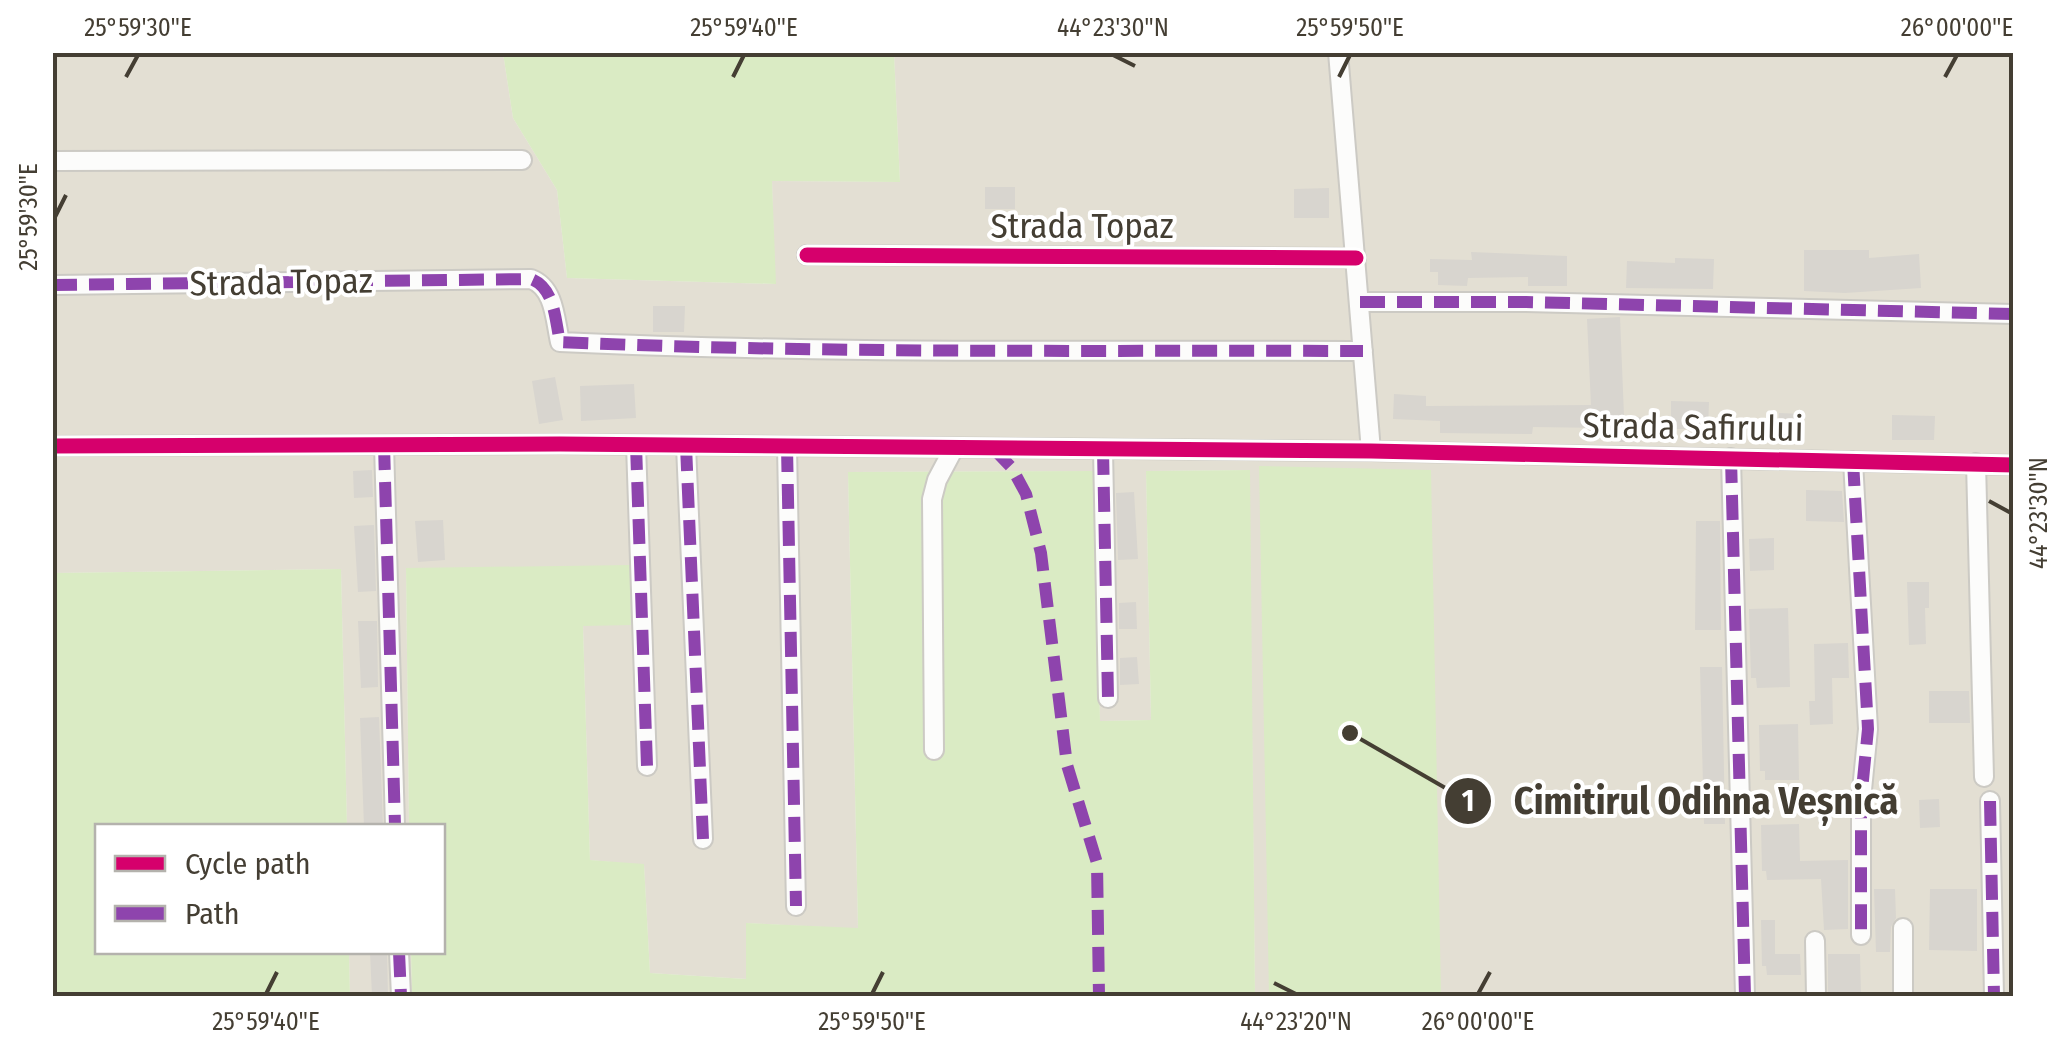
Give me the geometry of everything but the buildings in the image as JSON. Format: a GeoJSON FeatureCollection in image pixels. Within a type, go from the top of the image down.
{"type":"FeatureCollection","features":[{"type":"Feature","properties":{"kind":"street"},"geometry":{"type":"LineString","coordinates":[[1338,52],[1372,451]]}},
{"type":"Feature","properties":{"kind":"street"},"geometry":{"type":"LineString","coordinates":[[52,161],[522,160]]}},
{"type":"Feature","properties":{"kind":"street","name":"Strada Topaz"},"geometry":{"type":"LineString","coordinates":[[807,255],[1356,258]]}},
{"type":"Feature","properties":{"kind":"street","name":"Strada Topaz"},"geometry":{"type":"LineString","coordinates":[[52,285],[531,279],[543,284],[548,292],[560,342],[884,351],[1364,351]]}},
{"type":"Feature","properties":{"kind":"street"},"geometry":{"type":"LineString","coordinates":[[1360,302],[1526,302],[2014,314]]}},
{"type":"Feature","properties":{"kind":"street"},"geometry":{"type":"LineString","coordinates":[[384,445],[396,824]]}},
{"type":"Feature","properties":{"kind":"street"},"geometry":{"type":"LineString","coordinates":[[636,445],[648,766]]}},
{"type":"Feature","properties":{"kind":"street","name":"Strada Safirului"},"geometry":{"type":"LineString","coordinates":[[52,446],[636,445],[1372,451],[2014,465]]}},
{"type":"Feature","properties":{"kind":"street"},"geometry":{"type":"LineString","coordinates":[[686,446],[703,839]]}},
{"type":"Feature","properties":{"kind":"street"},"geometry":{"type":"LineString","coordinates":[[787,447],[796,906]]}},
{"type":"Feature","properties":{"kind":"street"},"geometry":{"type":"LineString","coordinates":[[934,750],[932,499],[954,448]]}},
{"type":"Feature","properties":{"kind":"street"},"geometry":{"type":"LineString","coordinates":[[1103,450],[1108,698]]}},
{"type":"Feature","properties":{"kind":"street","name":"Strada Safirului"},"geometry":{"type":"LineString","coordinates":[[1731,458],[1745,996]]}},
{"type":"Feature","properties":{"kind":"street","name":"Strada Safirului"},"geometry":{"type":"LineString","coordinates":[[1853,461],[1868,729],[1861,800],[1862,934]]}},
{"type":"Feature","properties":{"kind":"street"},"geometry":{"type":"LineString","coordinates":[[1976,463],[1984,776]]}},
{"type":"Feature","properties":{"kind":"street"},"geometry":{"type":"LineString","coordinates":[[1990,801],[1994,996]]}},
{"type":"Feature","properties":{"kind":"street"},"geometry":{"type":"LineString","coordinates":[[1902,928],[1904,996]]}},
{"type":"Feature","properties":{"kind":"street"},"geometry":{"type":"LineString","coordinates":[[1815,941],[1816,996]]}},
{"type":"Feature","properties":{"kind":"street"},"geometry":{"type":"LineString","coordinates":[[399,954],[401,996]]}},
{"type":"Feature","properties":{"kind":"shaded area"},"geometry":{"type":"Polygon","coordinates":[[[52,53],[503,53],[513,118],[557,190],[567,278],[775,284],[772,181],[900,182],[894,53],[2013,53],[2013,996],[1255,996],[1249,470],[1146,471],[1151,720],[1100,721],[1094,471],[848,472],[858,929],[747,923],[747,979],[650,973],[644,865],[590,860],[583,626],[406,568],[409,824],[347,824],[341,569],[53,573],[52,53]]]}},
{"type":"Feature","properties":{"kind":"shaded area"},"geometry":{"type":"Polygon","coordinates":[[[349,954],[411,954],[412,996],[350,996],[349,954]]]}},
{"type":"Feature","properties":{"kind":"green space"},"geometry":{"type":"Polygon","coordinates":[[[503,53],[894,53],[900,182],[772,181],[776,284],[567,278],[557,190],[513,118],[503,53]]]}},
{"type":"Feature","properties":{"kind":"green space"},"geometry":{"type":"Polygon","coordinates":[[[1259,466],[1431,470],[1441,996],[1269,996],[1259,466]]]}},
{"type":"Feature","properties":{"kind":"green space"},"geometry":{"type":"Polygon","coordinates":[[[1250,470],[1255,996],[412,996],[411,954],[445,954],[445,824],[409,824],[406,568],[630,565],[631,625],[583,626],[590,860],[644,864],[650,973],[746,979],[746,923],[858,928],[848,472],[1095,471],[1100,721],[1151,720],[1146,471],[1250,470]]]}},
{"type":"Feature","properties":{"kind":"green space"},"geometry":{"type":"Polygon","coordinates":[[[341,569],[347,824],[95,824],[95,954],[349,954],[350,996],[53,996],[53,573],[341,569]]]}},
{"type":"Feature","properties":{"kind":"marked path"},"geometry":{"type":"LineString","coordinates":[[52,285],[531,279],[549,297],[560,342],[861,350],[1363,351]]}},
{"type":"Feature","properties":{"kind":"marked path"},"geometry":{"type":"LineString","coordinates":[[1360,302],[1526,302],[2014,314]]}},
{"type":"Feature","properties":{"kind":"marked path"},"geometry":{"type":"LineString","coordinates":[[384,445],[395,824]]}},
{"type":"Feature","properties":{"kind":"marked path"},"geometry":{"type":"LineString","coordinates":[[636,445],[647,766]]}},
{"type":"Feature","properties":{"kind":"marked path"},"geometry":{"type":"LineString","coordinates":[[686,446],[703,839]]}},
{"type":"Feature","properties":{"kind":"marked path"},"geometry":{"type":"LineString","coordinates":[[787,447],[796,906]]}},
{"type":"Feature","properties":{"kind":"marked path"},"geometry":{"type":"LineString","coordinates":[[993,448],[1012,468],[1026,494],[1041,553],[1067,765],[1097,863],[1099,996]]}},
{"type":"Feature","properties":{"kind":"marked path"},"geometry":{"type":"LineString","coordinates":[[1103,450],[1108,698]]}},
{"type":"Feature","properties":{"kind":"marked path"},"geometry":{"type":"LineString","coordinates":[[1731,458],[1745,996]]}},
{"type":"Feature","properties":{"kind":"marked path"},"geometry":{"type":"LineString","coordinates":[[1853,461],[1868,729],[1861,800],[1861,935]]}},
{"type":"Feature","properties":{"kind":"marked path"},"geometry":{"type":"LineString","coordinates":[[1990,801],[1994,996]]}},
{"type":"Feature","properties":{"kind":"marked path"},"geometry":{"type":"LineString","coordinates":[[399,954],[401,996]]}},
{"type":"Feature","properties":{"kind":"cycle path"},"geometry":{"type":"LineString","coordinates":[[807,255],[1356,258]]}},
{"type":"Feature","properties":{"kind":"cycle path"},"geometry":{"type":"LineString","coordinates":[[52,446],[560,444],[1371,451],[2014,465]]}},
{"type":"Feature","properties":{"kind":"place","name":"Cimitirul Odihna Veșnică"},"geometry":{"type":"Point","coordinates":[1350,733]}}]}
